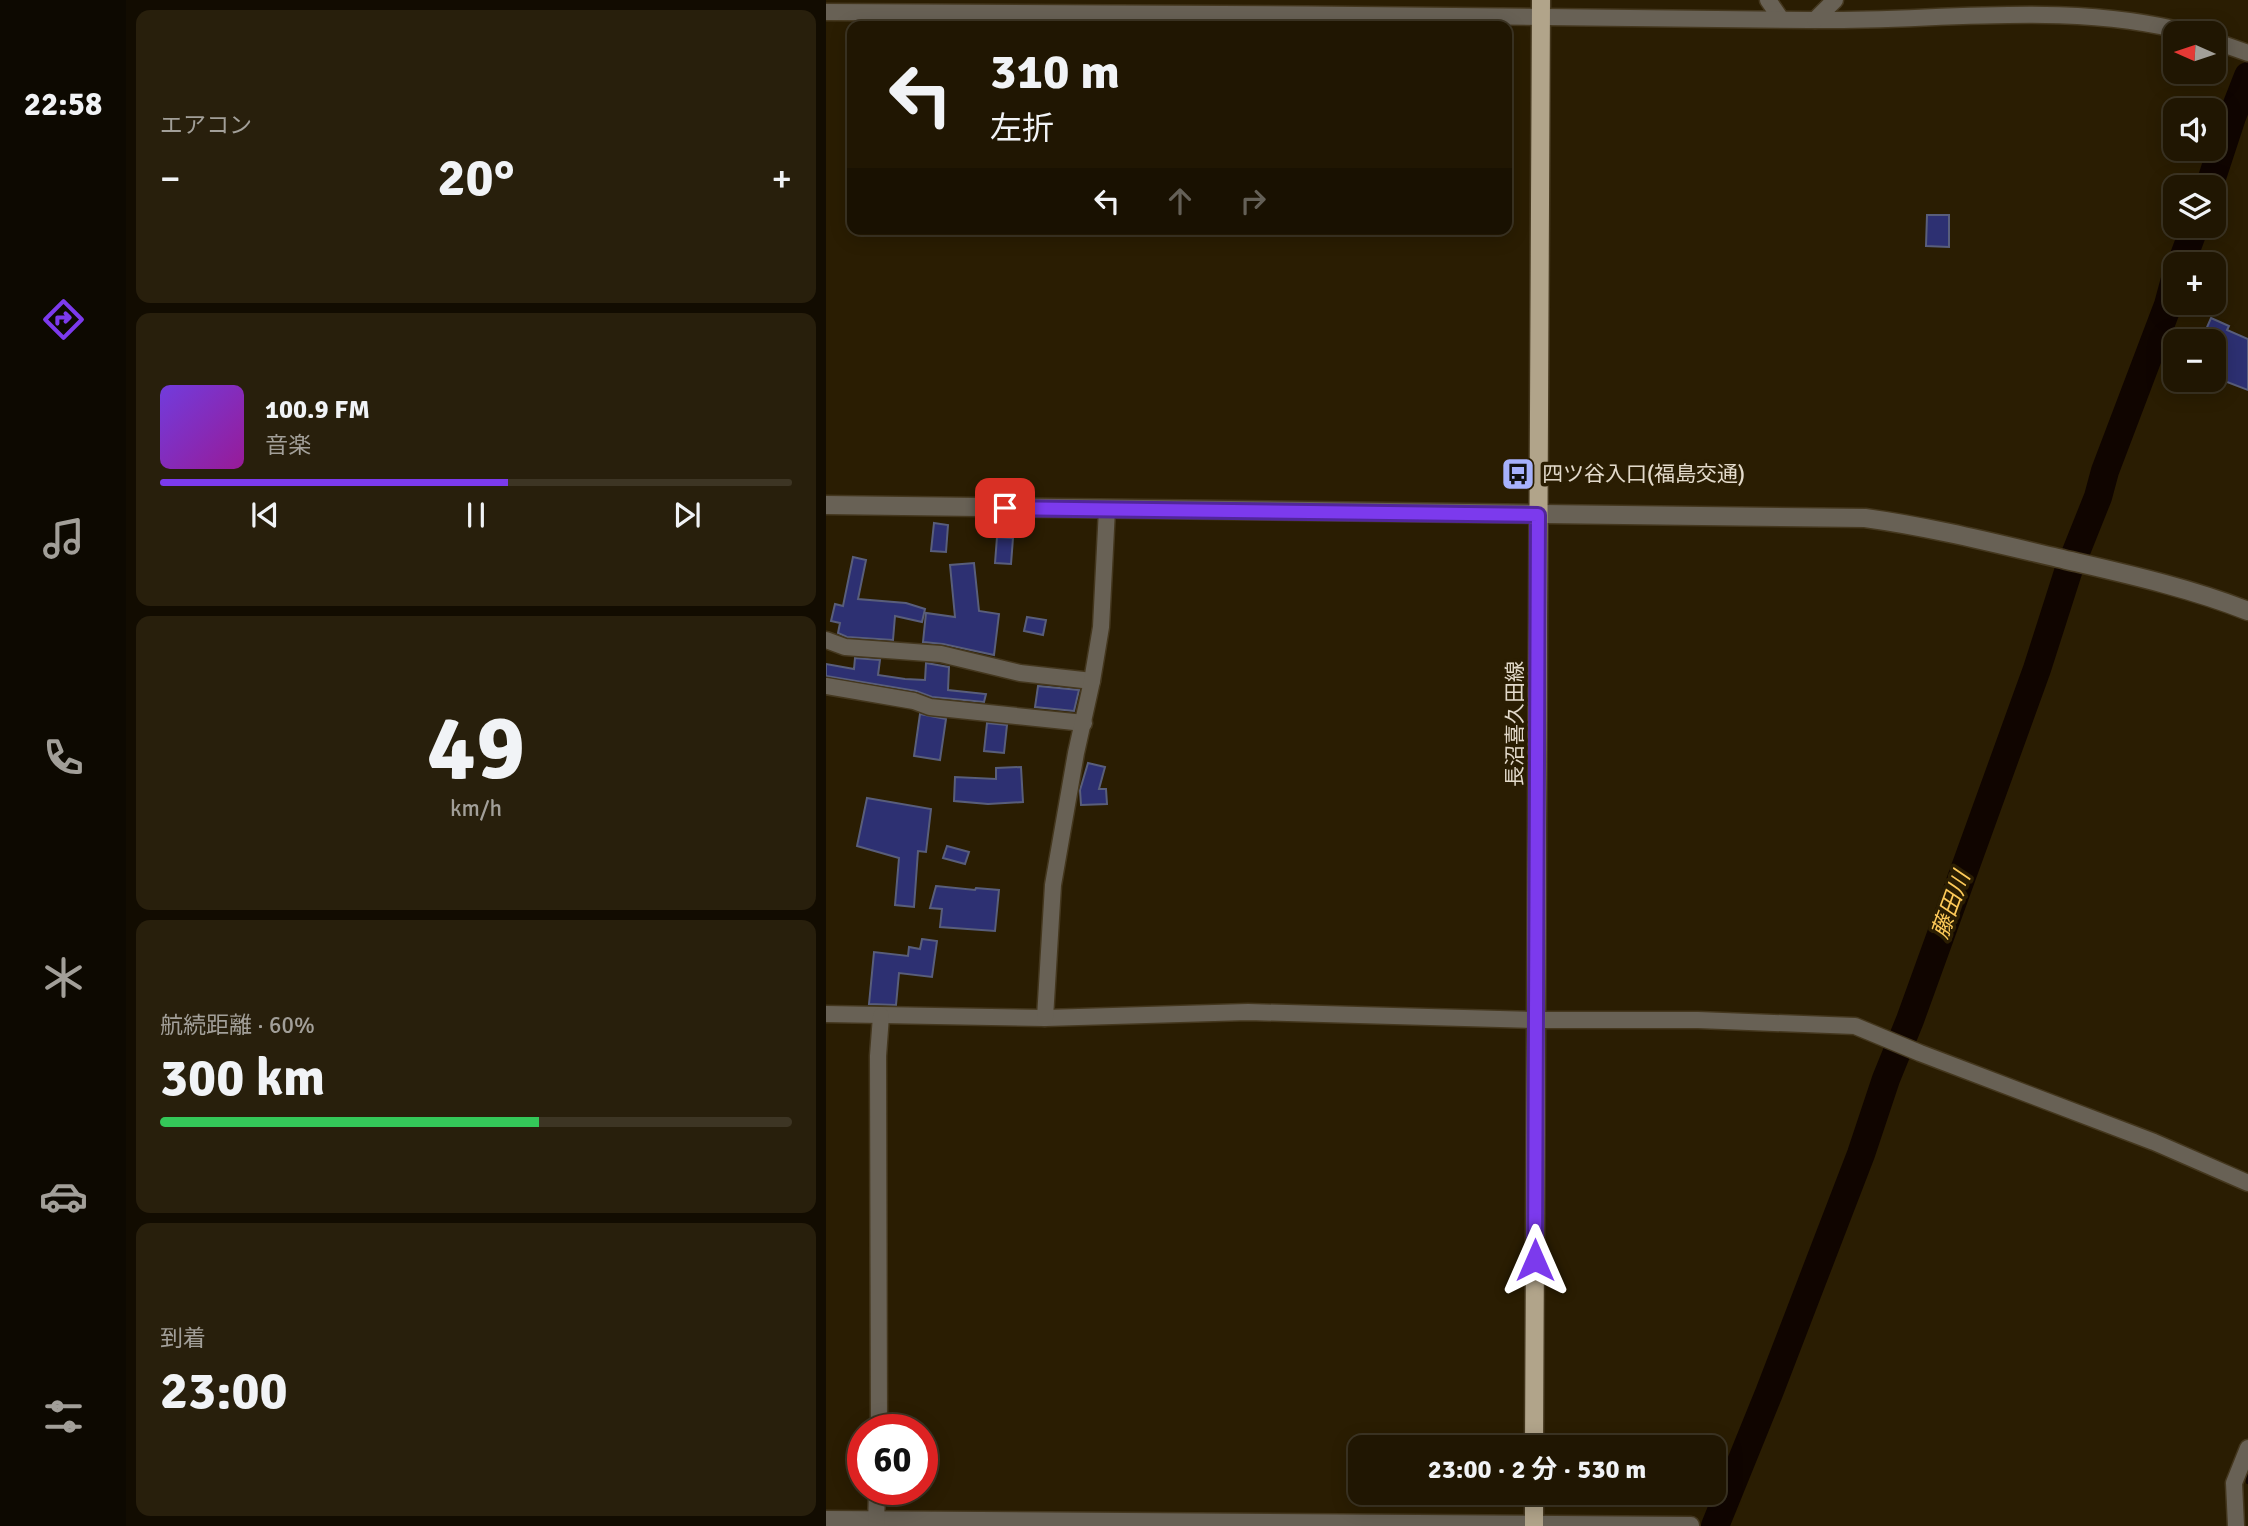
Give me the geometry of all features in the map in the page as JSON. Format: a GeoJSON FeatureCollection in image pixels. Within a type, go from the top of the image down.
{"type":"FeatureCollection","features":[{"type":"Feature","properties":{"kind":"main road","name":"長沼喜久田線"},"geometry":{"type":"LineString","coordinates":[[1535,1435],[1541,8]]}},
{"type":"Feature","properties":{"kind":"main road"},"geometry":{"type":"LineString","coordinates":[[1534,1505],[1534,1526]]}},
{"type":"Feature","properties":{"kind":"street"},"geometry":{"type":"LineString","coordinates":[[1768,0],[1781,19]]}},
{"type":"Feature","properties":{"kind":"street"},"geometry":{"type":"LineString","coordinates":[[1815,20],[1835,0]]}},
{"type":"Feature","properties":{"kind":"street"},"geometry":{"type":"LineString","coordinates":[[826,12],[1541,8],[1815,20],[2030,6],[2163,24]]}},
{"type":"Feature","properties":{"kind":"street"},"geometry":{"type":"LineString","coordinates":[[2226,45],[2248,53]]}},
{"type":"Feature","properties":{"kind":"street"},"geometry":{"type":"LineString","coordinates":[[826,505],[1865,518],[1910,524],[2099,567],[2207,594],[2248,611]]}},
{"type":"Feature","properties":{"kind":"street"},"geometry":{"type":"LineString","coordinates":[[1045,1018],[1053,885],[1101,627],[1107,509]]}},
{"type":"Feature","properties":{"kind":"street"},"geometry":{"type":"LineString","coordinates":[[826,640],[845,647],[941,654],[1020,673],[1092,681]]}},
{"type":"Feature","properties":{"kind":"street"},"geometry":{"type":"LineString","coordinates":[[826,686],[914,701],[930,707],[1084,723]]}},
{"type":"Feature","properties":{"kind":"street"},"geometry":{"type":"LineString","coordinates":[[826,1014],[1045,1018],[1248,1012],[1536,1020],[1698,1020],[1855,1026],[2154,1142],[2248,1183]]}},
{"type":"Feature","properties":{"kind":"street"},"geometry":{"type":"LineString","coordinates":[[879,1414],[878,1056],[881,1016]]}},
{"type":"Feature","properties":{"kind":"street"},"geometry":{"type":"LineString","coordinates":[[2236,1526],[2234,1483],[2248,1448]]}},
{"type":"Feature","properties":{"kind":"street"},"geometry":{"type":"LineString","coordinates":[[876,1523],[877,1505]]}},
{"type":"Feature","properties":{"kind":"street"},"geometry":{"type":"LineString","coordinates":[[826,1520],[876,1523],[1691,1525]]}},
{"type":"Feature","properties":{"kind":"building"},"geometry":{"type":"Polygon","coordinates":[[[1927,215],[1949,215],[1949,247],[1926,246],[1927,215]]]}},
{"type":"Feature","properties":{"kind":"building"},"geometry":{"type":"Polygon","coordinates":[[[2211,318],[2229,326],[2227,330],[2248,339],[2248,390],[2226,382],[2226,329],[2206,329],[2211,318]]]}},
{"type":"Feature","properties":{"kind":"building"},"geometry":{"type":"Polygon","coordinates":[[[934,523],[948,525],[946,552],[931,551],[934,523]]]}},
{"type":"Feature","properties":{"kind":"building"},"geometry":{"type":"Polygon","coordinates":[[[997,537],[1013,538],[1011,564],[995,563],[997,537]]]}},
{"type":"Feature","properties":{"kind":"building"},"geometry":{"type":"Polygon","coordinates":[[[853,557],[866,560],[858,599],[906,603],[925,609],[922,622],[895,616],[893,640],[847,637],[838,633],[840,623],[831,621],[835,604],[843,606],[853,557]]]}},
{"type":"Feature","properties":{"kind":"building"},"geometry":{"type":"Polygon","coordinates":[[[974,563],[979,611],[999,614],[994,655],[923,642],[926,613],[955,617],[950,565],[974,563]]]}},
{"type":"Feature","properties":{"kind":"building"},"geometry":{"type":"Polygon","coordinates":[[[1027,617],[1046,620],[1043,635],[1024,631],[1027,617]]]}},
{"type":"Feature","properties":{"kind":"building"},"geometry":{"type":"Polygon","coordinates":[[[855,658],[880,660],[878,675],[905,679],[925,680],[926,663],[949,667],[948,690],[986,694],[984,702],[932,697],[916,691],[826,676],[826,664],[854,669],[855,658]]]}},
{"type":"Feature","properties":{"kind":"building"},"geometry":{"type":"Polygon","coordinates":[[[1038,686],[1079,690],[1074,711],[1035,707],[1038,686]]]}},
{"type":"Feature","properties":{"kind":"building"},"geometry":{"type":"Polygon","coordinates":[[[920,714],[946,719],[940,760],[914,756],[920,714]]]}},
{"type":"Feature","properties":{"kind":"building"},"geometry":{"type":"Polygon","coordinates":[[[987,723],[1007,725],[1004,753],[984,751],[987,723]]]}},
{"type":"Feature","properties":{"kind":"building"},"geometry":{"type":"Polygon","coordinates":[[[1088,763],[1105,767],[1099,789],[1106,789],[1107,804],[1081,805],[1080,790],[1088,763]]]}},
{"type":"Feature","properties":{"kind":"building"},"geometry":{"type":"Polygon","coordinates":[[[1021,767],[1023,802],[988,804],[954,801],[955,777],[996,779],[996,768],[1021,767]]]}},
{"type":"Feature","properties":{"kind":"building"},"geometry":{"type":"Polygon","coordinates":[[[867,798],[931,809],[926,852],[918,851],[914,907],[895,905],[899,858],[857,846],[867,798]]]}},
{"type":"Feature","properties":{"kind":"building"},"geometry":{"type":"Polygon","coordinates":[[[947,846],[969,852],[965,864],[943,858],[947,846]]]}},
{"type":"Feature","properties":{"kind":"building"},"geometry":{"type":"Polygon","coordinates":[[[936,886],[999,890],[995,931],[940,927],[942,909],[930,908],[936,886]]]}},
{"type":"Feature","properties":{"kind":"building"},"geometry":{"type":"Polygon","coordinates":[[[922,939],[937,941],[932,977],[899,973],[896,1005],[869,1004],[874,952],[908,956],[909,947],[920,949],[922,939]]]}},
{"type":"Feature","properties":{"kind":"waterway","name":"藤田川"},"geometry":{"type":"LineString","coordinates":[[2213,175],[2248,76]]}},
{"type":"Feature","properties":{"kind":"waterway","name":"藤田川"},"geometry":{"type":"LineString","coordinates":[[2185,252],[2191,238]]}},
{"type":"Feature","properties":{"kind":"waterway","name":"藤田川"},"geometry":{"type":"LineString","coordinates":[[1715,1526],[1861,1154],[2037,669],[2068,572],[2164,315]]}},
{"type":"Feature","properties":{"kind":"waterway"},"geometry":{"type":"LineString","coordinates":[[2248,1476],[2248,1482]]}},
{"type":"Feature","properties":{"kind":"place","name":"四ツ谷入口(福島交通)"},"geometry":{"type":"Point","coordinates":[1518,474]}},
{"type":"Feature","properties":{"kind":"route"},"geometry":{"type":"LineString","coordinates":[[1005,508],[1538,515],[1535,1260]]}}]}
